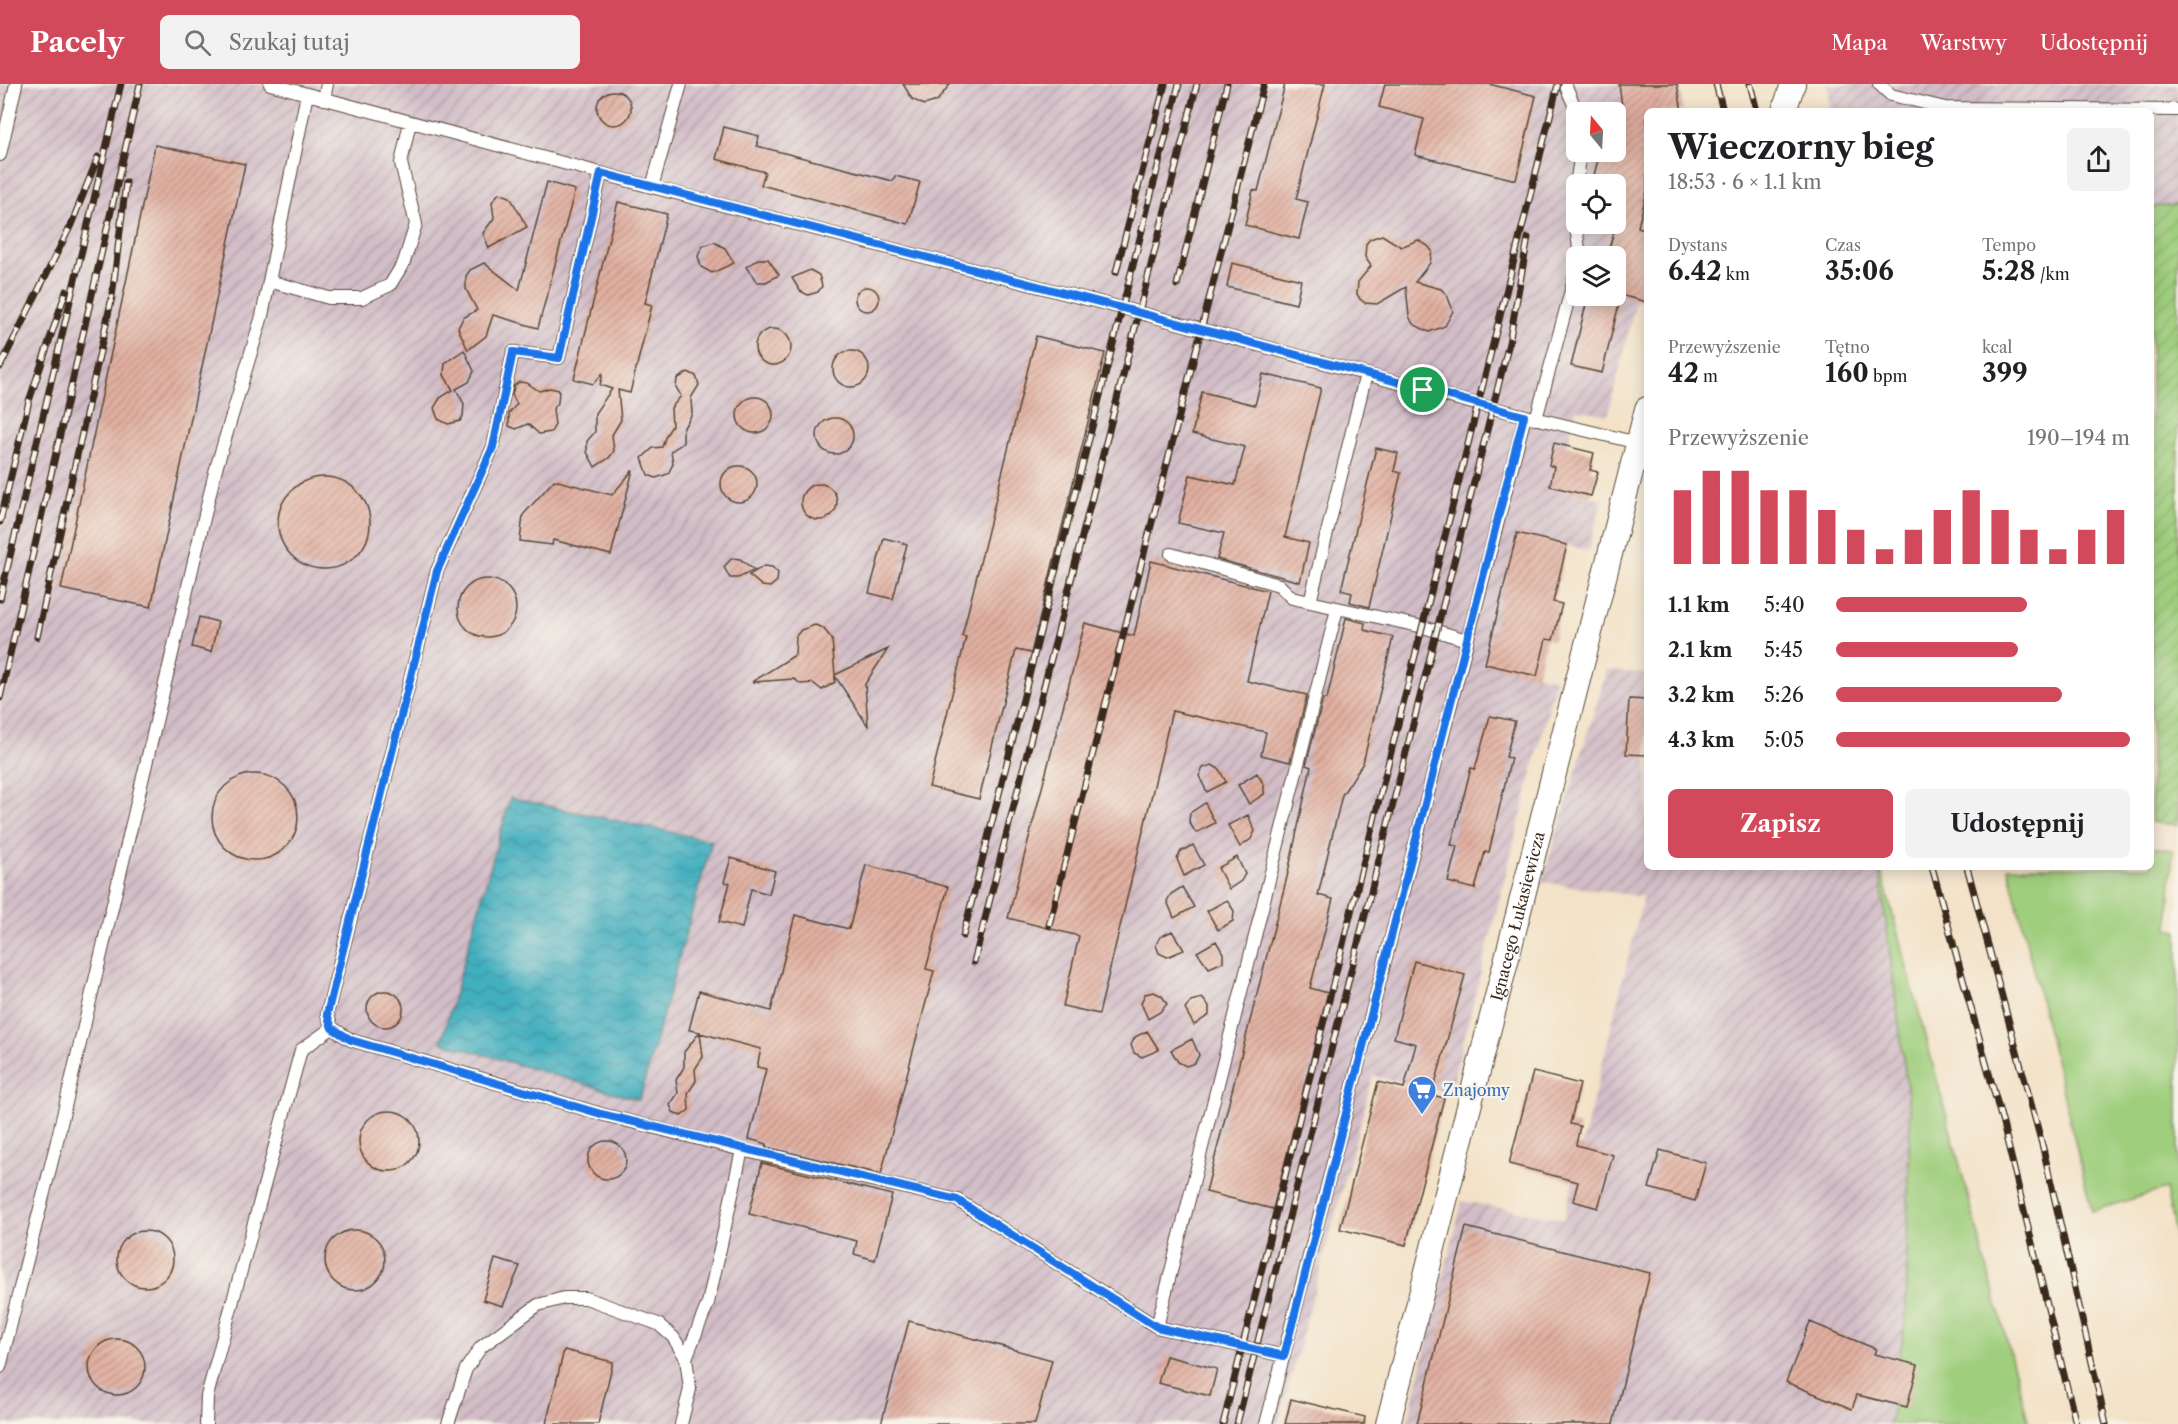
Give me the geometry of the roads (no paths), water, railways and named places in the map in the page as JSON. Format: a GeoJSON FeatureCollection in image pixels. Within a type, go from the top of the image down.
{"type":"FeatureCollection","features":[{"type":"Feature","properties":{"kind":"street"},"geometry":{"type":"LineString","coordinates":[[1785,108],[1793,84]]}},
{"type":"Feature","properties":{"kind":"street","name":"Ignacego Łukasiewicza"},"geometry":{"type":"LineString","coordinates":[[1388,1424],[1644,420]]}},
{"type":"Feature","properties":{"kind":"lane"},"geometry":{"type":"LineString","coordinates":[[0,155],[16,84]]}},
{"type":"Feature","properties":{"kind":"lane"},"geometry":{"type":"LineString","coordinates":[[270,84],[1530,418],[1638,442]]}},
{"type":"Feature","properties":{"kind":"lane"},"geometry":{"type":"LineString","coordinates":[[324,99],[327,84]]}},
{"type":"Feature","properties":{"kind":"lane"},"geometry":{"type":"LineString","coordinates":[[652,187],[681,84]]}},
{"type":"Feature","properties":{"kind":"lane"},"geometry":{"type":"LineString","coordinates":[[1564,84],[1572,102]]}},
{"type":"Feature","properties":{"kind":"lane"},"geometry":{"type":"LineString","coordinates":[[1879,84],[1892,94],[1945,108]]}},
{"type":"Feature","properties":{"kind":"lane"},"geometry":{"type":"LineString","coordinates":[[0,1367],[56,1145],[215,472],[262,316],[307,94]]}},
{"type":"Feature","properties":{"kind":"lane"},"geometry":{"type":"LineString","coordinates":[[2154,110],[2178,110]]}},
{"type":"Feature","properties":{"kind":"lane"},"geometry":{"type":"LineString","coordinates":[[269,281],[329,298],[362,298],[390,285],[404,262],[416,224],[401,163],[410,122]]}},
{"type":"Feature","properties":{"kind":"lane"},"geometry":{"type":"LineString","coordinates":[[1579,162],[1573,205],[1579,246]]}},
{"type":"Feature","properties":{"kind":"lane"},"geometry":{"type":"LineString","coordinates":[[601,173],[559,358],[513,352],[493,447],[437,571],[327,1014],[332,1028],[351,1040],[590,1111],[742,1150],[957,1200],[1157,1327],[1284,1356]]}},
{"type":"Feature","properties":{"kind":"lane"},"geometry":{"type":"LineString","coordinates":[[1266,1424],[1467,640],[1530,418],[1566,304]]}},
{"type":"Feature","properties":{"kind":"lane"},"geometry":{"type":"LineString","coordinates":[[1310,602],[1366,374]]}},
{"type":"Feature","properties":{"kind":"lane"},"geometry":{"type":"LineString","coordinates":[[1171,554],[1279,585],[1292,598],[1423,627],[1467,640]]}},
{"type":"Feature","properties":{"kind":"lane"},"geometry":{"type":"LineString","coordinates":[[1157,1327],[1337,609]]}},
{"type":"Feature","properties":{"kind":"lane"},"geometry":{"type":"LineString","coordinates":[[206,1424],[207,1396],[302,1050],[332,1028]]}},
{"type":"Feature","properties":{"kind":"lane"},"geometry":{"type":"LineString","coordinates":[[686,1358],[708,1303],[742,1150]]}},
{"type":"Feature","properties":{"kind":"lane"},"geometry":{"type":"LineString","coordinates":[[448,1424],[466,1369],[481,1347],[537,1305],[564,1298],[586,1298],[658,1324],[673,1337],[686,1358],[690,1389],[681,1424]]}},
{"type":"Feature","properties":{"kind":"water"},"geometry":{"type":"Polygon","coordinates":[[[510,798],[712,841],[639,1100],[441,1042],[510,798]]]}},
{"type":"Feature","properties":{"kind":"railway"},"geometry":{"type":"LineString","coordinates":[[0,599],[121,84]]}},
{"type":"Feature","properties":{"kind":"railway"},"geometry":{"type":"LineString","coordinates":[[0,698],[140,84]]}},
{"type":"Feature","properties":{"kind":"railway"},"geometry":{"type":"LineString","coordinates":[[1116,272],[1165,84]]}},
{"type":"Feature","properties":{"kind":"railway"},"geometry":{"type":"LineString","coordinates":[[963,936],[1179,84]]}},
{"type":"Feature","properties":{"kind":"railway"},"geometry":{"type":"LineString","coordinates":[[974,962],[1197,84]]}},
{"type":"Feature","properties":{"kind":"railway"},"geometry":{"type":"LineString","coordinates":[[1177,285],[1227,84]]}},
{"type":"Feature","properties":{"kind":"railway"},"geometry":{"type":"LineString","coordinates":[[1049,925],[1264,84]]}},
{"type":"Feature","properties":{"kind":"railway"},"geometry":{"type":"LineString","coordinates":[[1223,1424],[1558,84]]}},
{"type":"Feature","properties":{"kind":"railway"},"geometry":{"type":"LineString","coordinates":[[1716,84],[1722,108]]}},
{"type":"Feature","properties":{"kind":"railway"},"geometry":{"type":"LineString","coordinates":[[1750,84],[1756,108]]}},
{"type":"Feature","properties":{"kind":"railway"},"geometry":{"type":"LineString","coordinates":[[0,367],[71,225],[98,157]]}},
{"type":"Feature","properties":{"kind":"railway"},"geometry":{"type":"LineString","coordinates":[[37,637],[112,297],[126,182]]}},
{"type":"Feature","properties":{"kind":"railway"},"geometry":{"type":"LineString","coordinates":[[1237,1424],[1509,343],[1528,238]]}},
{"type":"Feature","properties":{"kind":"railway"},"geometry":{"type":"LineString","coordinates":[[0,522],[29,401],[66,291]]}},
{"type":"Feature","properties":{"kind":"railway"},"geometry":{"type":"LineString","coordinates":[[1933,870],[2003,1124],[2076,1424]]}},
{"type":"Feature","properties":{"kind":"railway"},"geometry":{"type":"LineString","coordinates":[[1968,870],[2043,1148],[2106,1424]]}},
{"type":"Feature","properties":{"kind":"place","name":"Znajomy"},"geometry":{"type":"Point","coordinates":[1422,1116]}}]}
